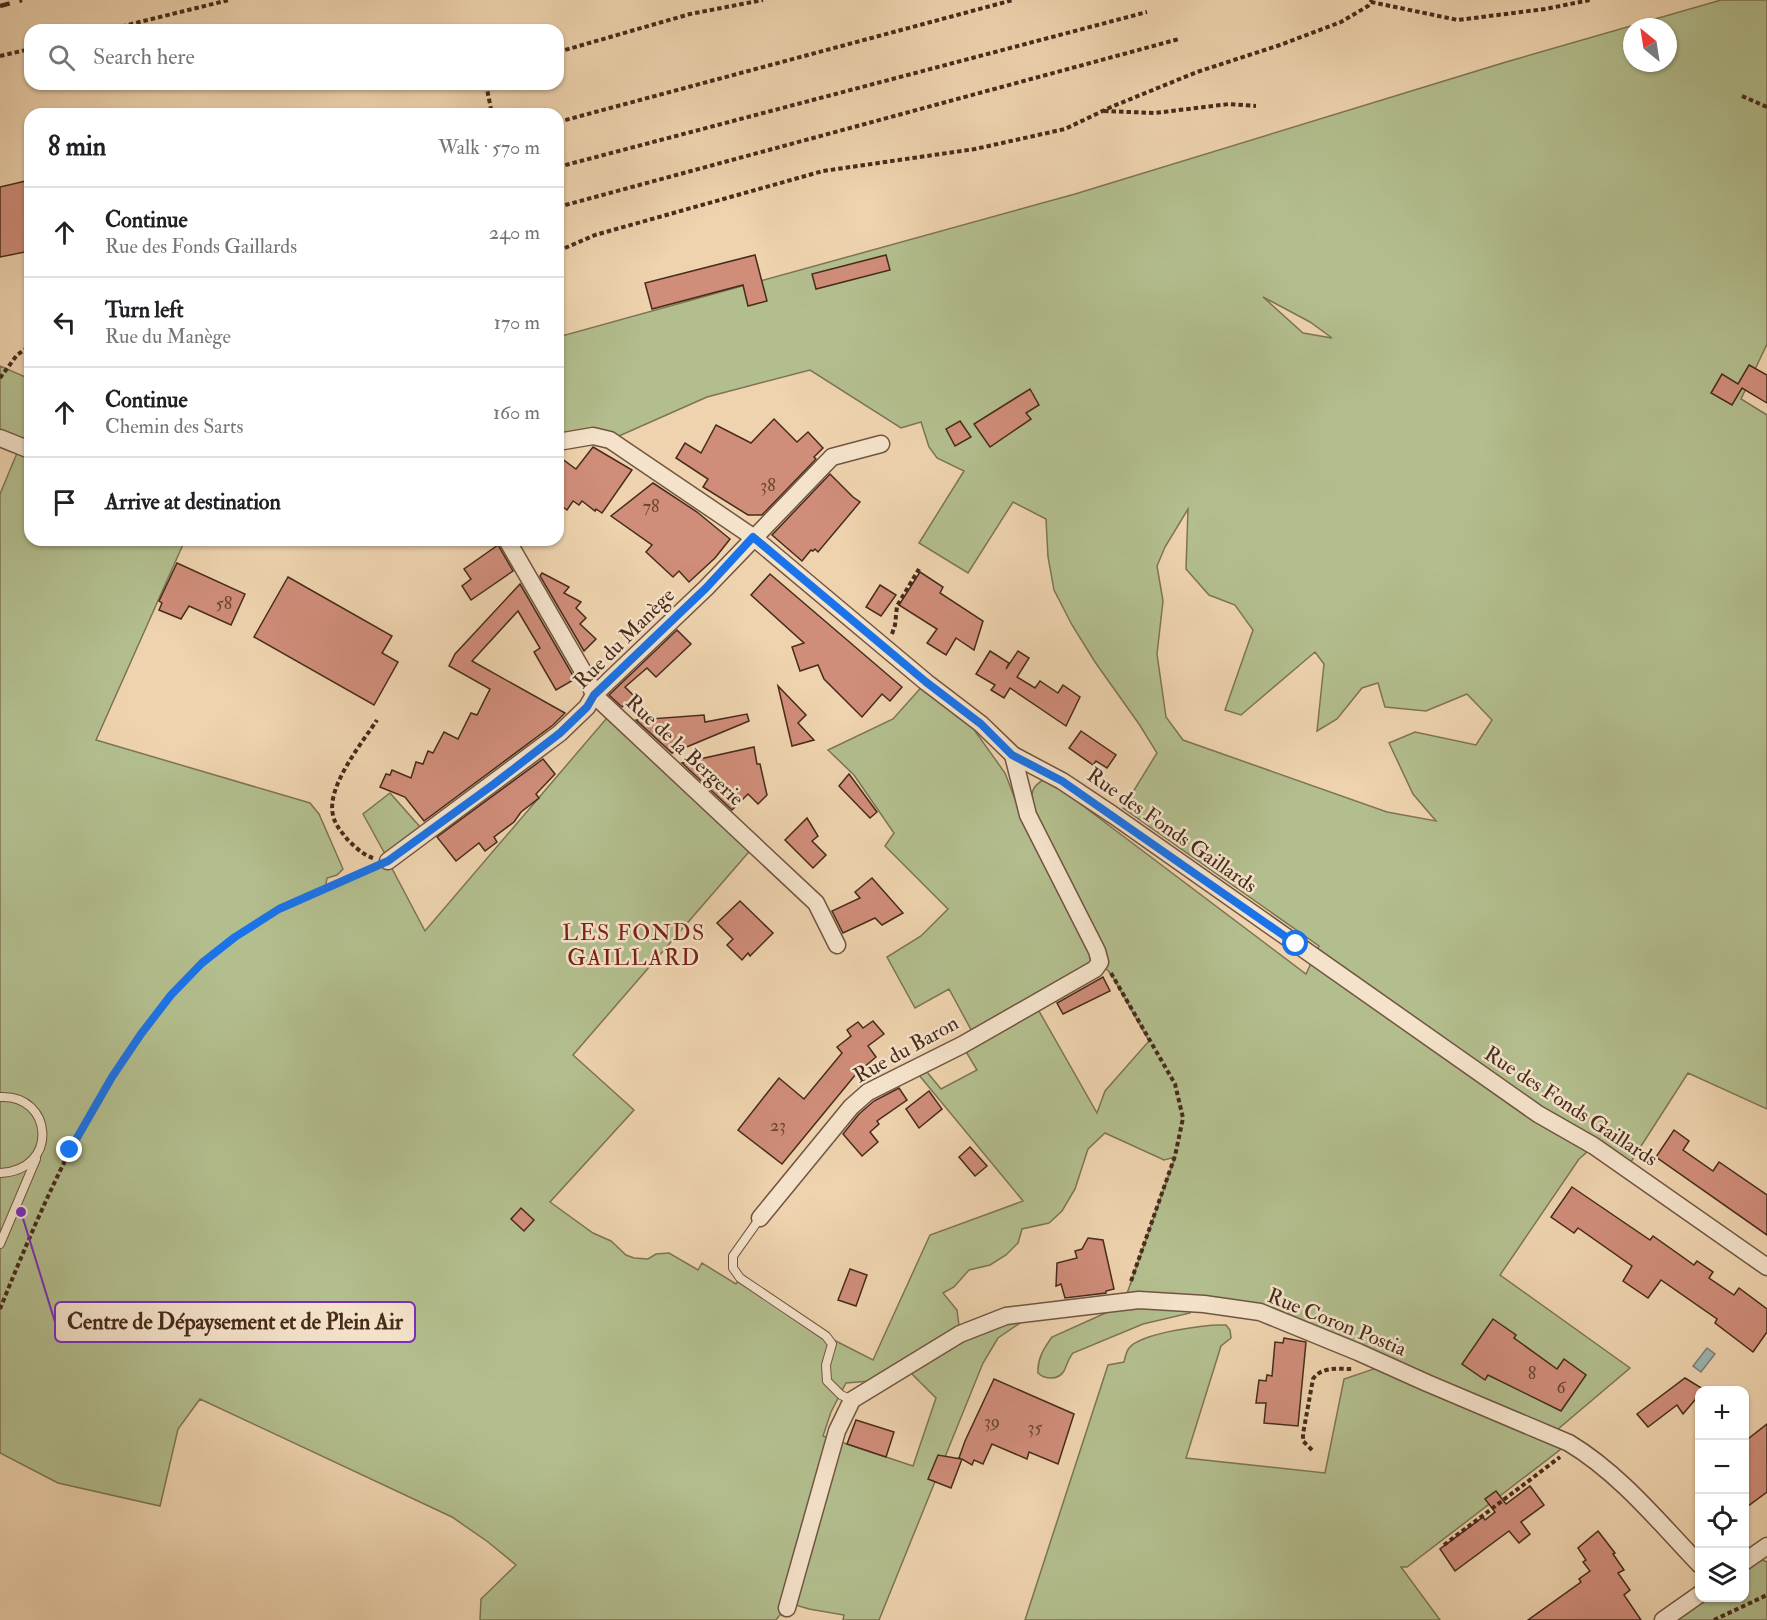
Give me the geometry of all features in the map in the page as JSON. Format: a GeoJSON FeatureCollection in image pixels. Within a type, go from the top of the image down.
{"type":"FeatureCollection","features":[{"type":"Feature","properties":{"kind":"street","name":"Rue des Fonds Gaillards"},"geometry":{"type":"LineString","coordinates":[[564,441],[593,436],[610,440],[753,537],[926,682],[981,724],[1012,755],[1062,781],[1113,815],[1539,1114],[1594,1146],[1767,1267]]}},
{"type":"Feature","properties":{"kind":"street"},"geometry":{"type":"LineString","coordinates":[[0,438],[24,448]]}},
{"type":"Feature","properties":{"kind":"street","name":"Rue du Manège"},"geometry":{"type":"LineString","coordinates":[[388,861],[560,733],[587,707],[594,695],[706,588],[832,457],[881,444]]}},
{"type":"Feature","properties":{"kind":"street","name":"Rue de la Bergerie"},"geometry":{"type":"LineString","coordinates":[[510,546],[588,680],[594,695],[816,903],[837,945]]}},
{"type":"Feature","properties":{"kind":"street"},"geometry":{"type":"LineString","coordinates":[[1012,755],[1028,815],[1097,951],[1100,962]]}},
{"type":"Feature","properties":{"kind":"street","name":"Rue du Baron"},"geometry":{"type":"LineString","coordinates":[[760,1218],[851,1107],[868,1092],[968,1041],[1095,969],[1100,962]]}},
{"type":"Feature","properties":{"kind":"street","name":"Rue Coron Postia"},"geometry":{"type":"LineString","coordinates":[[852,1400],[960,1334],[1006,1316],[1139,1300],[1204,1304],[1260,1312],[1574,1446],[1607,1470],[1695,1560]]}},
{"type":"Feature","properties":{"kind":"street"},"geometry":{"type":"LineString","coordinates":[[787,1608],[837,1431],[852,1400]]}},
{"type":"Feature","properties":{"kind":"street"},"geometry":{"type":"LineString","coordinates":[[1749,1559],[1767,1546]]}},
{"type":"Feature","properties":{"kind":"street"},"geometry":{"type":"LineString","coordinates":[[1663,1620],[1695,1597]]}},
{"type":"Feature","properties":{"kind":"lane"},"geometry":{"type":"LineString","coordinates":[[0,1097],[15,1098],[26,1103],[35,1111],[43,1135],[0,1244]]}},
{"type":"Feature","properties":{"kind":"lane"},"geometry":{"type":"LineString","coordinates":[[0,1173],[12,1172],[25,1167],[40,1147]]}},
{"type":"Feature","properties":{"kind":"lane","name":"Rue du Baron"},"geometry":{"type":"LineString","coordinates":[[760,1218],[734,1256],[733,1268],[740,1278],[826,1336],[831,1344],[826,1365],[827,1381],[841,1395],[852,1400]]}},
{"type":"Feature","properties":{"kind":"lane"},"geometry":{"type":"LineString","coordinates":[[0,1222],[0,1244]]}},
{"type":"Feature","properties":{"kind":"path"},"geometry":{"type":"LineString","coordinates":[[131,24],[229,0]]}},
{"type":"Feature","properties":{"kind":"path"},"geometry":{"type":"LineString","coordinates":[[564,50],[690,14],[764,0]]}},
{"type":"Feature","properties":{"kind":"path"},"geometry":{"type":"LineString","coordinates":[[564,121],[1013,0]]}},
{"type":"Feature","properties":{"kind":"path"},"geometry":{"type":"LineString","coordinates":[[564,248],[595,235],[823,171],[986,147],[1065,129],[1197,72],[1341,22],[1368,6],[1372,1],[1458,21],[1545,9],[1590,0]]}},
{"type":"Feature","properties":{"kind":"path"},"geometry":{"type":"LineString","coordinates":[[564,165],[1147,12]]}},
{"type":"Feature","properties":{"kind":"path"},"geometry":{"type":"LineString","coordinates":[[564,205],[1179,39]]}},
{"type":"Feature","properties":{"kind":"path"},"geometry":{"type":"LineString","coordinates":[[0,56],[24,50]]}},
{"type":"Feature","properties":{"kind":"path"},"geometry":{"type":"LineString","coordinates":[[487,90],[491,108]]}},
{"type":"Feature","properties":{"kind":"path"},"geometry":{"type":"LineString","coordinates":[[1742,96],[1767,107]]}},
{"type":"Feature","properties":{"kind":"path"},"geometry":{"type":"LineString","coordinates":[[1103,111],[1155,113],[1228,104],[1256,106]]}},
{"type":"Feature","properties":{"kind":"path"},"geometry":{"type":"LineString","coordinates":[[0,378],[17,355],[24,350]]}},
{"type":"Feature","properties":{"kind":"path"},"geometry":{"type":"LineString","coordinates":[[885,646],[894,630],[897,606],[919,569]]}},
{"type":"Feature","properties":{"kind":"path"},"geometry":{"type":"LineString","coordinates":[[377,720],[336,786],[332,813],[337,826],[352,844],[369,857],[388,861]]}},
{"type":"Feature","properties":{"kind":"path"},"geometry":{"type":"LineString","coordinates":[[0,1309],[70,1150],[112,1077],[171,995],[202,963],[235,937],[279,909],[388,861]]}},
{"type":"Feature","properties":{"kind":"path"},"geometry":{"type":"LineString","coordinates":[[1100,962],[1111,974],[1175,1084],[1183,1118],[1175,1156],[1124,1302]]}},
{"type":"Feature","properties":{"kind":"path"},"geometry":{"type":"LineString","coordinates":[[1312,1450],[1303,1441],[1303,1434],[1313,1379],[1317,1373],[1330,1369],[1366,1368],[1372,1359]]}},
{"type":"Feature","properties":{"kind":"path"},"geometry":{"type":"LineString","coordinates":[[1444,1545],[1574,1446]]}},
{"type":"Feature","properties":{"kind":"path"},"geometry":{"type":"LineString","coordinates":[[1714,1620],[1767,1595]]}},
{"type":"Feature","properties":{"kind":"green space"},"geometry":{"type":"Polygon","coordinates":[[[1721,0],[1767,0],[1767,344],[1741,399],[1767,415],[1767,1109],[1688,1073],[1627,1168],[1594,1146],[1579,1159],[1500,1275],[1630,1368],[1551,1435],[1569,1443],[1407,1567],[1401,1567],[1440,1620],[1025,1620],[1108,1365],[1124,1362],[1129,1348],[1146,1338],[1160,1334],[1204,1326],[1226,1325],[1230,1330],[1231,1338],[1221,1346],[1186,1458],[1325,1473],[1344,1379],[1374,1369],[1378,1362],[1260,1312],[1188,1306],[1190,1313],[1143,1324],[1073,1353],[1064,1371],[1055,1378],[1047,1378],[1038,1373],[1040,1358],[1052,1337],[1130,1302],[1124,1302],[1175,1157],[1164,1160],[1105,1133],[1088,1149],[1075,1189],[1062,1211],[1049,1223],[1022,1229],[1018,1243],[1006,1255],[990,1265],[969,1270],[954,1287],[943,1293],[957,1310],[960,1333],[1006,1316],[1023,1321],[998,1338],[983,1363],[879,1620],[843,1620],[844,1615],[789,1603],[776,1620],[480,1620],[481,1599],[516,1565],[488,1542],[452,1517],[200,1399],[178,1429],[160,1506],[58,1483],[0,1453],[0,494],[20,446],[0,438],[0,366],[24,376],[24,546],[182,546],[96,740],[310,803],[319,814],[343,869],[337,875],[327,878],[325,889],[388,861],[425,931],[612,712],[754,846],[573,1055],[634,1110],[550,1202],[593,1233],[611,1241],[626,1255],[648,1259],[656,1254],[669,1253],[698,1270],[702,1263],[736,1284],[740,1278],[826,1336],[873,1360],[930,1235],[1023,1201],[914,1069],[922,1066],[941,1089],[977,1070],[962,1045],[975,1037],[949,989],[915,1008],[887,957],[921,936],[948,909],[885,846],[894,833],[854,775],[828,750],[893,719],[926,682],[981,724],[975,731],[1005,773],[1022,817],[1035,811],[1032,793],[1038,783],[1043,780],[1050,781],[1306,974],[1319,946],[1123,808],[1157,753],[1095,662],[1054,590],[1048,557],[1046,519],[1013,502],[968,573],[919,543],[964,471],[937,458],[929,447],[921,422],[901,428],[810,370],[707,397],[610,440],[564,442],[564,335],[1075,194],[1623,28],[1623,72],[1677,72],[1677,18],[1659,18],[1721,0]],[[1263,297],[1303,333],[1332,338],[1310,322],[1263,297]],[[1188,509],[1165,547],[1157,566],[1163,601],[1157,654],[1166,717],[1183,740],[1387,812],[1436,821],[1413,794],[1389,743],[1415,732],[1476,745],[1492,720],[1467,694],[1426,711],[1385,707],[1378,683],[1362,688],[1337,719],[1317,731],[1324,664],[1315,652],[1241,715],[1225,710],[1253,630],[1235,605],[1209,595],[1186,569],[1188,509]],[[1100,962],[1035,1004],[1097,1113],[1105,1091],[1149,1041],[1111,974],[1100,962]],[[908,1367],[871,1381],[846,1383],[831,1412],[823,1436],[913,1466],[936,1398],[908,1367]]]}},
{"type":"Feature","properties":{"kind":"green space"},"geometry":{"type":"Polygon","coordinates":[[[390,793],[421,828],[385,854],[363,814],[390,793]]]}},
{"type":"Feature","properties":{"kind":"green space"},"geometry":{"type":"Polygon","coordinates":[[[1753,1556],[1767,1562],[1767,1620],[1663,1620],[1695,1601],[1749,1602],[1749,1559],[1753,1556]]]}},
{"type":"Feature","properties":{"kind":"water"},"geometry":{"type":"Polygon","coordinates":[[[1707,1348],[1715,1354],[1701,1372],[1693,1366],[1707,1348]]]}},
{"type":"Feature","properties":{"kind":"building"},"geometry":{"type":"Polygon","coordinates":[[[24,181],[24,252],[0,257],[0,187],[24,181]]]}},
{"type":"Feature","properties":{"kind":"building"},"geometry":{"type":"Polygon","coordinates":[[[755,255],[767,301],[748,306],[743,285],[652,309],[645,283],[755,255]]]}},
{"type":"Feature","properties":{"kind":"building"},"geometry":{"type":"Polygon","coordinates":[[[886,255],[890,270],[816,289],[812,274],[886,255]]]}},
{"type":"Feature","properties":{"kind":"building"},"geometry":{"type":"Polygon","coordinates":[[[1749,365],[1767,375],[1767,403],[1742,388],[1732,405],[1711,393],[1722,374],[1738,384],[1749,365]]]}},
{"type":"Feature","properties":{"kind":"building"},"geometry":{"type":"Polygon","coordinates":[[[1030,389],[1039,405],[1026,413],[1031,419],[990,447],[974,424],[1030,389]]]}},
{"type":"Feature","properties":{"kind":"building"},"geometry":{"type":"Polygon","coordinates":[[[774,419],[797,442],[808,432],[823,448],[814,457],[816,459],[762,515],[748,515],[703,487],[708,479],[676,458],[685,443],[701,453],[716,425],[751,443],[774,419]]]}},
{"type":"Feature","properties":{"kind":"building"},"geometry":{"type":"Polygon","coordinates":[[[960,421],[971,437],[955,446],[946,429],[960,421]]]}},
{"type":"Feature","properties":{"kind":"building"},"geometry":{"type":"Polygon","coordinates":[[[593,447],[632,470],[602,513],[596,509],[595,511],[582,501],[579,505],[573,501],[567,510],[564,508],[564,460],[576,469],[593,447]]]}},
{"type":"Feature","properties":{"kind":"building"},"geometry":{"type":"Polygon","coordinates":[[[830,474],[860,502],[818,552],[815,549],[811,550],[802,561],[772,535],[830,474]]]}},
{"type":"Feature","properties":{"kind":"building"},"geometry":{"type":"Polygon","coordinates":[[[653,483],[697,512],[730,539],[715,558],[689,582],[679,571],[673,577],[646,552],[652,545],[611,516],[653,483]]]}},
{"type":"Feature","properties":{"kind":"building"},"geometry":{"type":"Polygon","coordinates":[[[499,546],[513,571],[471,600],[462,586],[471,579],[464,569],[499,546]]]}},
{"type":"Feature","properties":{"kind":"building"},"geometry":{"type":"Polygon","coordinates":[[[177,563],[245,594],[231,625],[189,606],[181,619],[159,610],[162,603],[159,601],[177,563]]]}},
{"type":"Feature","properties":{"kind":"building"},"geometry":{"type":"Polygon","coordinates":[[[920,572],[943,587],[940,593],[983,621],[974,650],[956,638],[946,655],[927,643],[937,629],[899,605],[920,572]]]}},
{"type":"Feature","properties":{"kind":"building"},"geometry":{"type":"Polygon","coordinates":[[[542,573],[569,587],[564,593],[581,602],[576,608],[586,618],[580,624],[596,639],[584,651],[540,576],[542,573]]]}},
{"type":"Feature","properties":{"kind":"building"},"geometry":{"type":"Polygon","coordinates":[[[770,574],[902,687],[890,701],[882,694],[862,717],[824,679],[818,665],[800,671],[792,647],[804,643],[751,595],[770,574]]]}},
{"type":"Feature","properties":{"kind":"building"},"geometry":{"type":"Polygon","coordinates":[[[288,577],[392,636],[382,653],[398,662],[374,705],[254,637],[288,577]]]}},
{"type":"Feature","properties":{"kind":"building"},"geometry":{"type":"Polygon","coordinates":[[[520,584],[575,679],[556,690],[534,652],[540,648],[518,611],[472,661],[565,713],[553,725],[424,821],[405,797],[380,787],[386,774],[390,775],[392,770],[411,778],[416,762],[423,764],[428,751],[433,753],[444,732],[458,739],[471,713],[477,715],[490,689],[449,666],[455,654],[520,584]]]}},
{"type":"Feature","properties":{"kind":"building"},"geometry":{"type":"Polygon","coordinates":[[[880,585],[896,595],[881,616],[866,607],[880,585]]]}},
{"type":"Feature","properties":{"kind":"building"},"geometry":{"type":"Polygon","coordinates":[[[677,630],[691,644],[656,677],[647,668],[625,687],[634,696],[622,707],[609,695],[677,630]]]}},
{"type":"Feature","properties":{"kind":"building"},"geometry":{"type":"Polygon","coordinates":[[[990,651],[1009,663],[1006,669],[1018,651],[1029,658],[1017,677],[1035,688],[1040,681],[1058,693],[1063,685],[1080,697],[1066,726],[1010,688],[1004,698],[991,690],[995,685],[976,674],[990,651]]]}},
{"type":"Feature","properties":{"kind":"building"},"geometry":{"type":"Polygon","coordinates":[[[778,686],[806,715],[798,723],[814,740],[792,746],[778,686]]]}},
{"type":"Feature","properties":{"kind":"building"},"geometry":{"type":"Polygon","coordinates":[[[747,714],[749,721],[672,753],[636,720],[704,715],[705,722],[747,714]]]}},
{"type":"Feature","properties":{"kind":"building"},"geometry":{"type":"Polygon","coordinates":[[[1081,731],[1116,755],[1107,768],[1096,761],[1093,765],[1069,748],[1081,731]]]}},
{"type":"Feature","properties":{"kind":"building"},"geometry":{"type":"Polygon","coordinates":[[[754,747],[767,795],[758,804],[748,794],[732,810],[682,763],[754,747]]]}},
{"type":"Feature","properties":{"kind":"building"},"geometry":{"type":"Polygon","coordinates":[[[543,759],[555,774],[536,794],[539,798],[494,837],[497,842],[485,851],[479,843],[456,861],[437,837],[543,759]]]}},
{"type":"Feature","properties":{"kind":"building"},"geometry":{"type":"Polygon","coordinates":[[[849,774],[877,812],[870,818],[839,786],[849,774]]]}},
{"type":"Feature","properties":{"kind":"building"},"geometry":{"type":"Polygon","coordinates":[[[807,818],[818,836],[812,841],[826,855],[813,868],[785,840],[807,818]]]}},
{"type":"Feature","properties":{"kind":"building"},"geometry":{"type":"Polygon","coordinates":[[[872,878],[903,913],[882,925],[875,918],[843,933],[832,911],[860,898],[855,892],[872,878]]]}},
{"type":"Feature","properties":{"kind":"building"},"geometry":{"type":"Polygon","coordinates":[[[740,901],[773,933],[750,956],[748,953],[742,960],[727,945],[733,939],[717,923],[740,901]]]}},
{"type":"Feature","properties":{"kind":"building"},"geometry":{"type":"Polygon","coordinates":[[[1103,977],[1110,991],[1063,1014],[1057,1003],[1103,977]]]}},
{"type":"Feature","properties":{"kind":"building"},"geometry":{"type":"Polygon","coordinates":[[[873,1021],[884,1034],[868,1046],[876,1057],[856,1074],[782,1164],[738,1130],[779,1078],[804,1099],[842,1053],[837,1047],[851,1036],[847,1030],[858,1022],[863,1028],[873,1021]]]}},
{"type":"Feature","properties":{"kind":"building"},"geometry":{"type":"Polygon","coordinates":[[[899,1088],[907,1100],[877,1121],[879,1124],[870,1132],[878,1142],[862,1156],[843,1134],[859,1114],[874,1101],[899,1088]]]}},
{"type":"Feature","properties":{"kind":"building"},"geometry":{"type":"Polygon","coordinates":[[[929,1091],[942,1109],[919,1128],[906,1109],[929,1091]]]}},
{"type":"Feature","properties":{"kind":"building"},"geometry":{"type":"Polygon","coordinates":[[[1674,1130],[1689,1141],[1683,1150],[1713,1171],[1719,1162],[1767,1195],[1767,1235],[1656,1157],[1674,1130]]]}},
{"type":"Feature","properties":{"kind":"building"},"geometry":{"type":"Polygon","coordinates":[[[970,1147],[987,1166],[975,1176],[959,1157],[970,1147]]]}},
{"type":"Feature","properties":{"kind":"building"},"geometry":{"type":"Polygon","coordinates":[[[1572,1187],[1650,1240],[1653,1236],[1694,1265],[1697,1261],[1713,1272],[1709,1278],[1734,1295],[1739,1288],[1767,1309],[1767,1332],[1753,1352],[1715,1323],[1717,1319],[1661,1280],[1648,1298],[1623,1281],[1632,1266],[1578,1228],[1574,1233],[1551,1217],[1572,1187]]]}},
{"type":"Feature","properties":{"kind":"building"},"geometry":{"type":"Polygon","coordinates":[[[521,1208],[534,1220],[524,1231],[511,1219],[521,1208]]]}},
{"type":"Feature","properties":{"kind":"building"},"geometry":{"type":"Polygon","coordinates":[[[1088,1238],[1103,1240],[1114,1289],[1106,1293],[1065,1298],[1061,1284],[1056,1286],[1057,1263],[1077,1258],[1075,1251],[1082,1249],[1088,1238]]]}},
{"type":"Feature","properties":{"kind":"building"},"geometry":{"type":"Polygon","coordinates":[[[850,1269],[867,1275],[856,1306],[838,1300],[850,1269]]]}},
{"type":"Feature","properties":{"kind":"building"},"geometry":{"type":"Polygon","coordinates":[[[1493,1319],[1516,1335],[1514,1338],[1557,1369],[1564,1359],[1586,1375],[1561,1411],[1488,1375],[1485,1380],[1462,1364],[1493,1319]]]}},
{"type":"Feature","properties":{"kind":"building"},"geometry":{"type":"Polygon","coordinates":[[[1284,1338],[1306,1342],[1298,1426],[1264,1423],[1266,1403],[1256,1403],[1259,1380],[1266,1381],[1267,1375],[1272,1376],[1275,1342],[1283,1343],[1284,1338]]]}},
{"type":"Feature","properties":{"kind":"building"},"geometry":{"type":"Polygon","coordinates":[[[1685,1378],[1698,1386],[1695,1386],[1695,1400],[1683,1414],[1677,1405],[1648,1427],[1637,1414],[1685,1378]]]}},
{"type":"Feature","properties":{"kind":"building"},"geometry":{"type":"Polygon","coordinates":[[[994,1379],[1074,1414],[1058,1464],[1029,1452],[1027,1459],[992,1444],[983,1464],[974,1460],[972,1465],[962,1459],[951,1488],[928,1479],[938,1455],[961,1459],[959,1458],[965,1441],[994,1379]]]}},
{"type":"Feature","properties":{"kind":"building"},"geometry":{"type":"Polygon","coordinates":[[[856,1420],[894,1432],[886,1457],[847,1444],[856,1420]]]}},
{"type":"Feature","properties":{"kind":"building"},"geometry":{"type":"Polygon","coordinates":[[[1767,1424],[1767,1492],[1749,1505],[1749,1440],[1767,1424]]]}},
{"type":"Feature","properties":{"kind":"building"},"geometry":{"type":"Polygon","coordinates":[[[1530,1486],[1544,1505],[1521,1522],[1530,1534],[1519,1543],[1509,1531],[1455,1571],[1440,1549],[1483,1517],[1485,1520],[1495,1512],[1485,1499],[1496,1491],[1506,1504],[1530,1486]]]}},
{"type":"Feature","properties":{"kind":"building"},"geometry":{"type":"Polygon","coordinates":[[[1598,1531],[1615,1553],[1613,1554],[1624,1570],[1618,1573],[1630,1590],[1624,1595],[1641,1620],[1528,1620],[1581,1582],[1579,1579],[1590,1571],[1583,1562],[1586,1560],[1578,1548],[1598,1531]]]}},
{"type":"Feature","properties":{"kind":"railway"},"geometry":{"type":"LineString","coordinates":[[0,6],[22,0]]}},
{"type":"Feature","properties":{"kind":"place","name":"Centre de Dépaysement et de Plein Air"},"geometry":{"type":"Point","coordinates":[21,1212]}},
{"type":"Feature","properties":{"kind":"district","name":"LES FONDS GAILLARD"},"geometry":{"type":"Point","coordinates":[634,944]}},
{"type":"Feature","properties":{"kind":"route"},"geometry":{"type":"LineString","coordinates":[[70,1150],[112,1077],[141,1034],[171,995],[202,963],[235,937],[279,909],[388,861],[560,733],[587,707],[594,695],[706,588],[753,537],[926,682],[981,724],[1012,755],[1062,781],[1296,944]]}}]}
